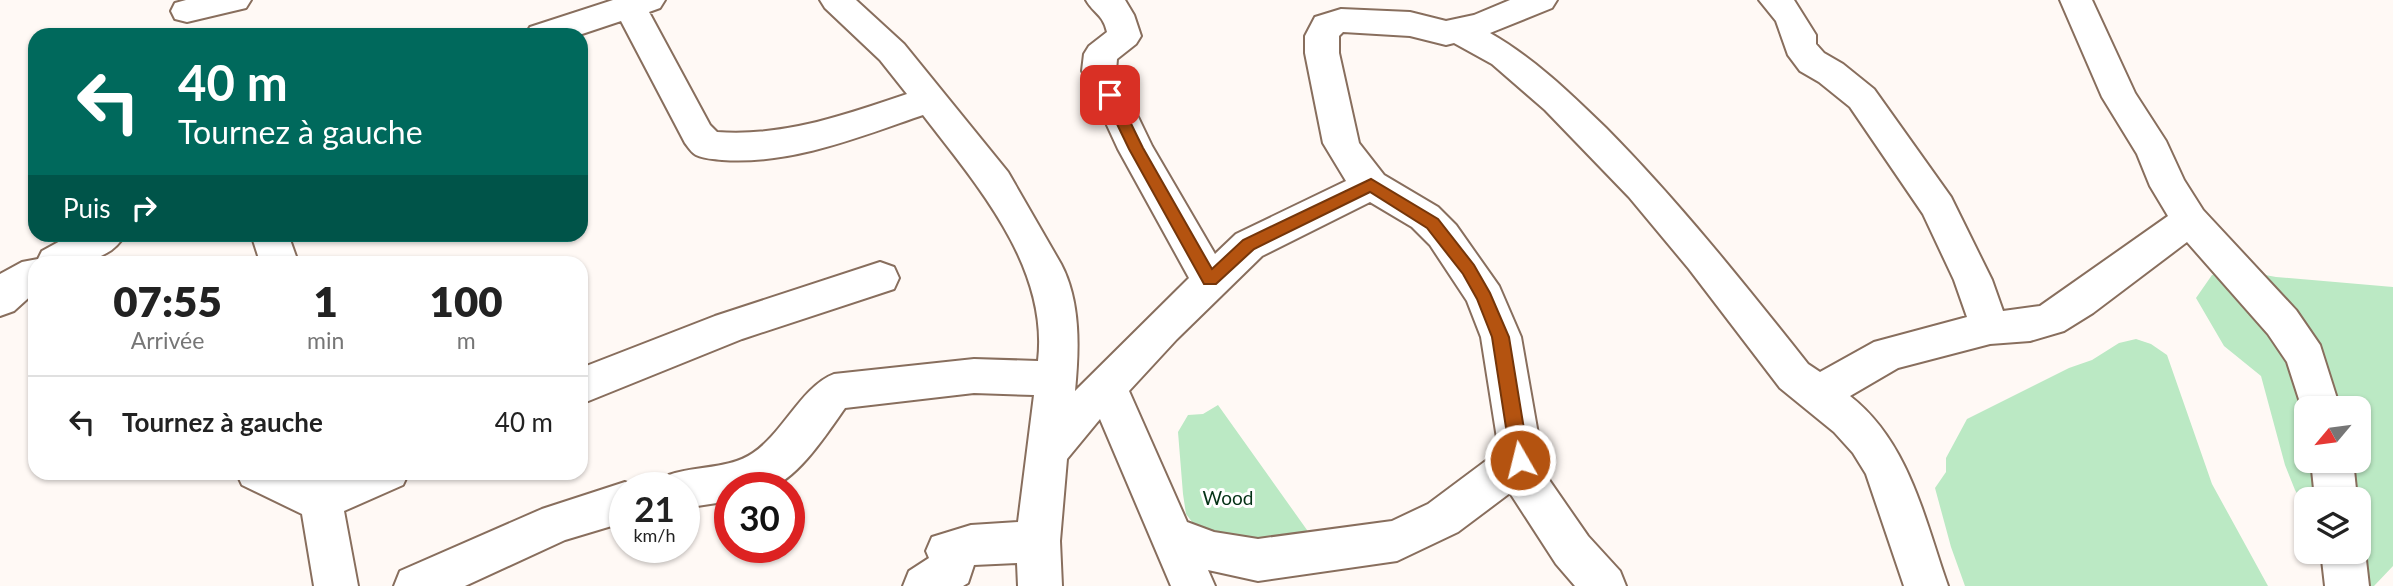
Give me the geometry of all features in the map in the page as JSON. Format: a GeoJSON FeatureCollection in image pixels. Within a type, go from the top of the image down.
{"type":"FeatureCollection","features":[{"type":"Feature","properties":{"kind":"street"},"geometry":{"type":"LineString","coordinates":[[189,15],[235,0]]}},
{"type":"Feature","properties":{"kind":"street"},"geometry":{"type":"LineString","coordinates":[[836,0],[892,52],[995,183],[1048,275],[1060,343],[1038,541],[1040,586]]}},
{"type":"Feature","properties":{"kind":"street"},"geometry":{"type":"LineString","coordinates":[[1102,0],[1113,6],[1119,14],[1124,36],[1101,54],[1099,71],[1136,149],[1210,280]]}},
{"type":"Feature","properties":{"kind":"street"},"geometry":{"type":"LineString","coordinates":[[1541,0],[1482,24],[1458,30],[1437,32],[1409,12],[1340,20],[1327,25],[1322,36],[1322,53],[1342,143],[1352,163],[1371,185],[1433,224],[1469,270],[1485,297],[1501,337],[1524,480],[1572,550],[1604,586]]}},
{"type":"Feature","properties":{"kind":"street"},"geometry":{"type":"LineString","coordinates":[[1775,0],[1789,15],[1800,47],[1812,62],[1862,99],[1938,207],[1973,280],[1990,328]]}},
{"type":"Feature","properties":{"kind":"street"},"geometry":{"type":"LineString","coordinates":[[2076,0],[2119,97],[2153,151],[2168,186],[2190,220],[2223,260],[2252,287],[2288,331],[2306,357],[2317,396]]}},
{"type":"Feature","properties":{"kind":"street"},"geometry":{"type":"LineString","coordinates":[[563,28],[639,3],[697,134],[708,145],[737,148],[800,139],[929,100]]}},
{"type":"Feature","properties":{"kind":"street"},"geometry":{"type":"LineString","coordinates":[[1458,30],[1504,56],[1557,102],[1651,198],[1702,258],[1794,376],[1849,419],[1868,440],[1885,466],[1926,586]]}},
{"type":"Feature","properties":{"kind":"street"},"geometry":{"type":"LineString","coordinates":[[1048,452],[1072,420],[1210,280],[1249,245],[1371,185]]}},
{"type":"Feature","properties":{"kind":"street"},"geometry":{"type":"LineString","coordinates":[[1818,394],[1888,354],[1990,328],[2030,325],[2050,320],[2079,302],[2190,220]]}},
{"type":"Feature","properties":{"kind":"street"},"geometry":{"type":"LineString","coordinates":[[72,256],[104,245]]}},
{"type":"Feature","properties":{"kind":"street"},"geometry":{"type":"LineString","coordinates":[[0,300],[14,285],[28,278]]}},
{"type":"Feature","properties":{"kind":"street"},"geometry":{"type":"LineString","coordinates":[[588,384],[685,345],[829,293],[880,278]]}},
{"type":"Feature","properties":{"kind":"street"},"geometry":{"type":"LineString","coordinates":[[700,486],[739,480],[763,470],[788,449],[834,392],[974,376],[1056,379]]}},
{"type":"Feature","properties":{"kind":"street"},"geometry":{"type":"LineString","coordinates":[[1107,387],[1193,586]]}},
{"type":"Feature","properties":{"kind":"street"},"geometry":{"type":"LineString","coordinates":[[1171,536],[1214,552],[1258,560],[1396,541],[1443,518],[1520,460]]}},
{"type":"Feature","properties":{"kind":"street"},"geometry":{"type":"LineString","coordinates":[[290,480],[318,487],[351,480]]}},
{"type":"Feature","properties":{"kind":"street"},"geometry":{"type":"LineString","coordinates":[[318,487],[336,586]]}},
{"type":"Feature","properties":{"kind":"street"},"geometry":{"type":"LineString","coordinates":[[416,586],[557,523],[609,507]]}},
{"type":"Feature","properties":{"kind":"street"},"geometry":{"type":"LineString","coordinates":[[925,586],[952,568],[953,550],[948,551],[971,545],[1038,541]]}},
{"type":"Feature","properties":{"kind":"street"},"geometry":{"type":"LineString","coordinates":[[2344,564],[2347,586]]}},
{"type":"Feature","properties":{"kind":"green space"},"geometry":{"type":"Polygon","coordinates":[[[2233,269],[2276,277],[2393,287],[2393,566],[2374,586],[2351,586],[2356,564],[2371,564],[2371,487],[2294,488],[2285,465],[2261,376],[2224,346],[2196,298],[2212,275],[2233,269]]]}},
{"type":"Feature","properties":{"kind":"green space"},"geometry":{"type":"Polygon","coordinates":[[[2136,339],[2151,344],[2167,355],[2212,484],[2268,586],[1965,586],[1935,488],[1946,472],[1946,458],[1967,419],[2069,368],[2092,360],[2119,343],[2136,339]]]}},
{"type":"Feature","properties":{"kind":"green space","name":"Wood"},"geometry":{"type":"Polygon","coordinates":[[[1218,405],[1312,537],[1284,547],[1202,535],[1186,514],[1178,432],[1188,415],[1203,414],[1218,405]]]}},
{"type":"Feature","properties":{"kind":"route"},"geometry":{"type":"LineString","coordinates":[[1110,95],[1136,149],[1210,280],[1249,245],[1371,185],[1433,224],[1469,270],[1485,297],[1501,337],[1520,460]]}}]}
